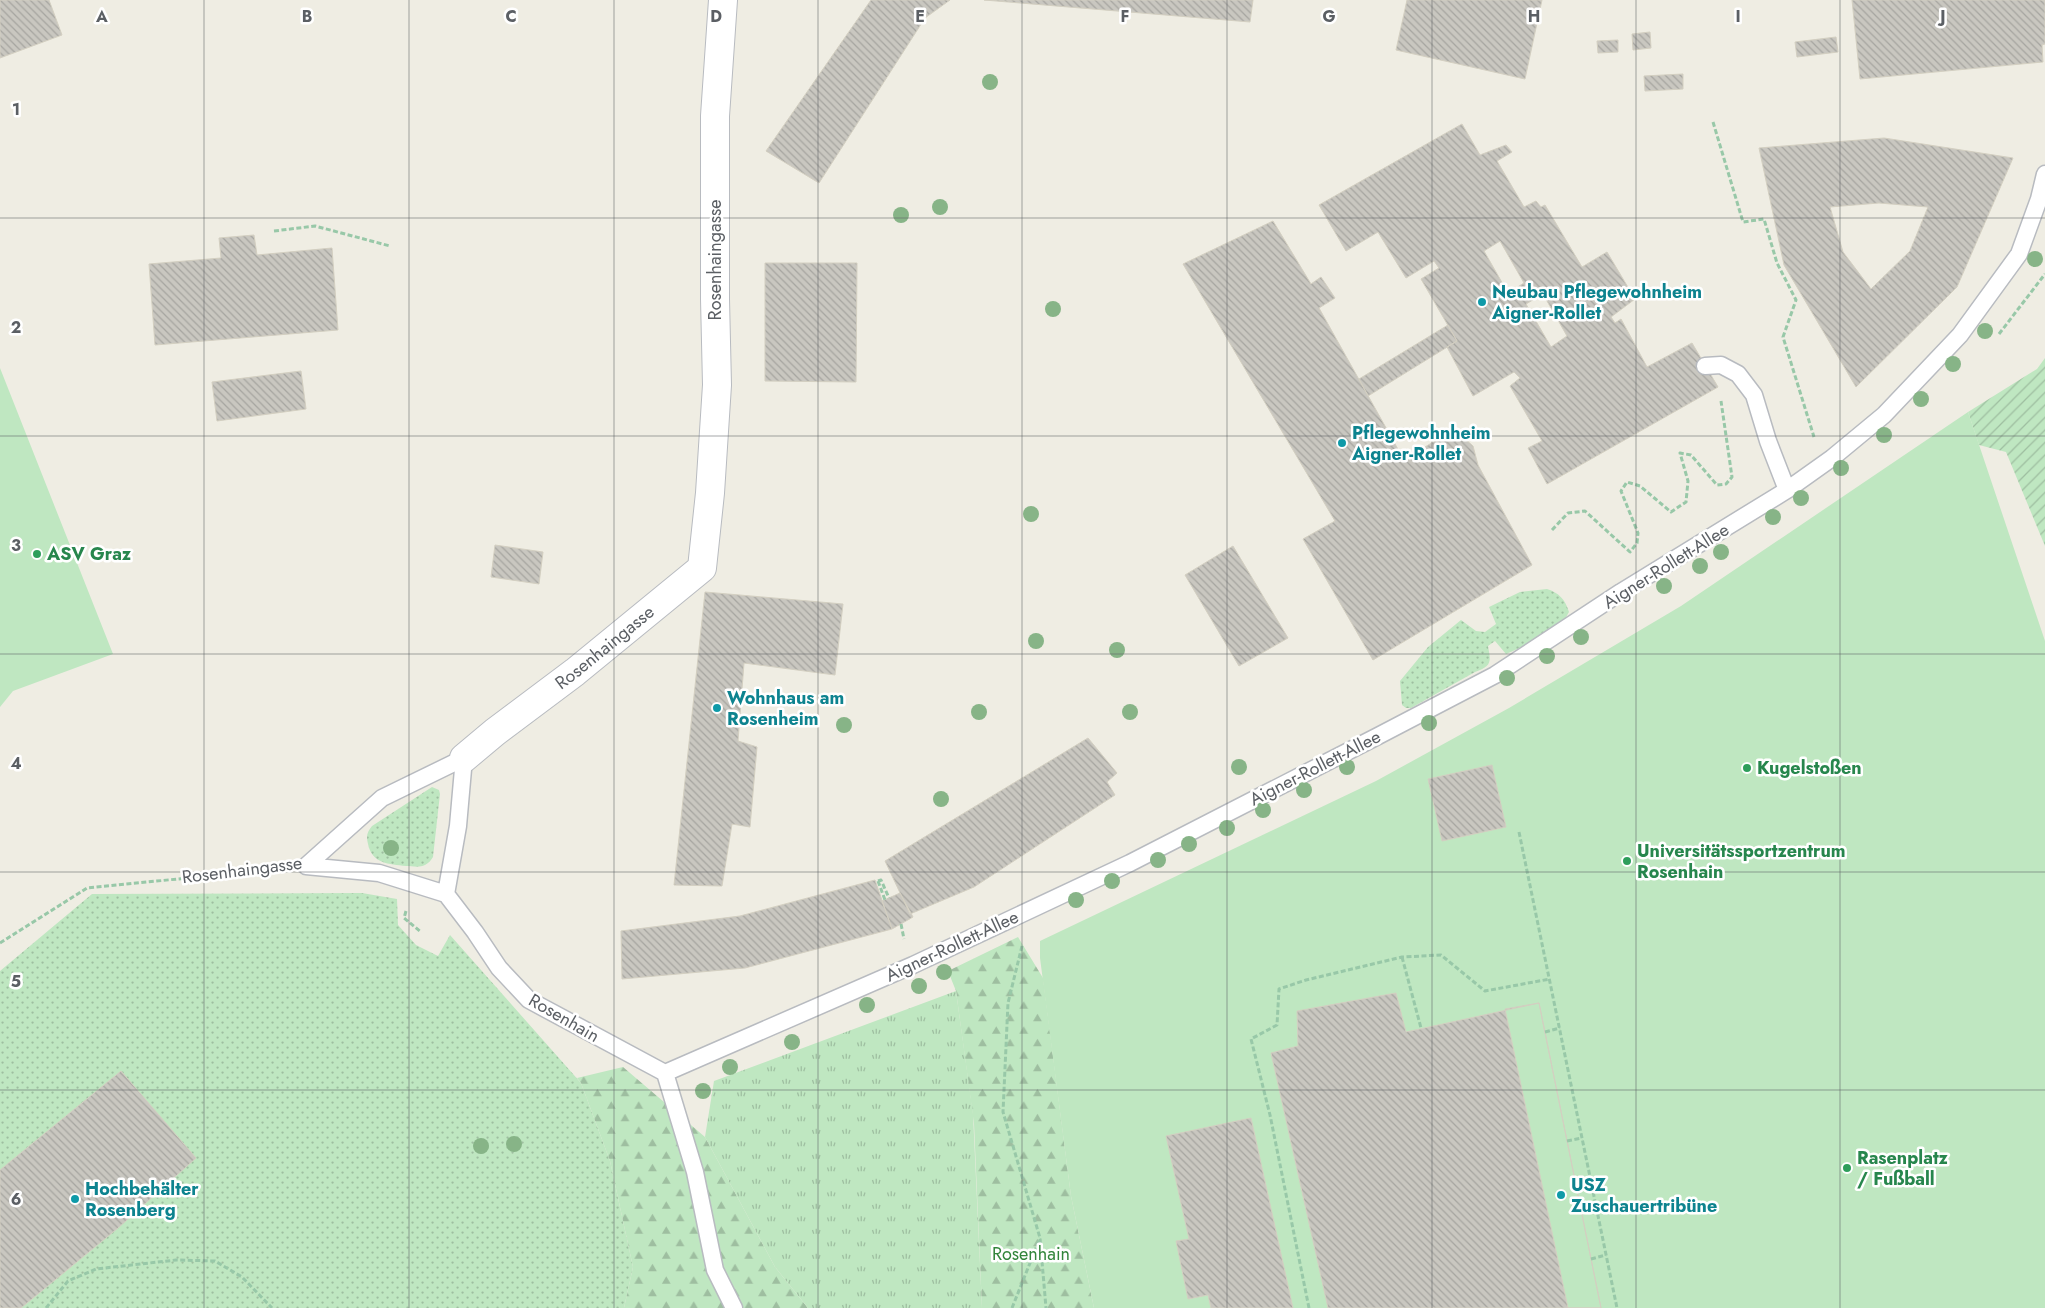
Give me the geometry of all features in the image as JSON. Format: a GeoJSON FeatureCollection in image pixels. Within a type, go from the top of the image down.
{"type":"FeatureCollection","features":[{"type":"Feature","properties":{"kind":"street","name":"Rosenhaingasse"},"geometry":{"type":"LineString","coordinates":[[464,758],[495,732],[575,672],[702,568],[710,493],[717,385],[715,116],[723,0]]}},
{"type":"Feature","properties":{"kind":"lane","name":"Aigner-Rollett-Allee"},"geometry":{"type":"LineString","coordinates":[[664,1073],[913,965],[1130,863],[1384,733],[1495,675],[1621,592],[1786,490],[1832,458],[1884,415],[1960,336],[2019,254],[2039,199],[2045,174]]}},
{"type":"Feature","properties":{"kind":"lane"},"geometry":{"type":"LineString","coordinates":[[1713,365],[1738,374],[1754,395],[1786,490]]}},
{"type":"Feature","properties":{"kind":"lane","name":"Rosenhaingasse"},"geometry":{"type":"LineString","coordinates":[[306,866],[382,798],[464,758]]}},
{"type":"Feature","properties":{"kind":"lane"},"geometry":{"type":"LineString","coordinates":[[306,866],[379,873],[446,894],[458,826],[464,758]]}},
{"type":"Feature","properties":{"kind":"lane","name":"Rosenhain"},"geometry":{"type":"LineString","coordinates":[[446,894],[499,968],[529,1000],[664,1073]]}},
{"type":"Feature","properties":{"kind":"lane"},"geometry":{"type":"LineString","coordinates":[[664,1073],[695,1172],[715,1270],[734,1308]]}},
{"type":"Feature","properties":{"kind":"path"},"geometry":{"type":"LineString","coordinates":[[1713,122],[1743,222],[1764,219],[1777,263],[1796,300],[1783,337],[1812,434],[1832,458]]}},
{"type":"Feature","properties":{"kind":"path"},"geometry":{"type":"LineString","coordinates":[[274,231],[315,226],[390,246]]}},
{"type":"Feature","properties":{"kind":"path"},"geometry":{"type":"LineString","coordinates":[[1552,530],[1568,514],[1585,511],[1630,552],[1637,543],[1638,533],[1621,491],[1628,482],[1640,486],[1671,512],[1686,502],[1688,481],[1680,453],[1691,455],[1717,485],[1726,484],[1732,477],[1720,394],[1713,365]]}},
{"type":"Feature","properties":{"kind":"path"},"geometry":{"type":"LineString","coordinates":[[1519,832],[1617,1308]]}},
{"type":"Feature","properties":{"kind":"path","name":"Rosenhaingasse"},"geometry":{"type":"LineString","coordinates":[[0,943],[86,888],[306,866]]}},
{"type":"Feature","properties":{"kind":"path"},"geometry":{"type":"LineString","coordinates":[[881,880],[887,899],[878,881],[881,880]]}},
{"type":"Feature","properties":{"kind":"path"},"geometry":{"type":"LineString","coordinates":[[406,910],[404,918],[421,932]]}},
{"type":"Feature","properties":{"kind":"path"},"geometry":{"type":"LineString","coordinates":[[901,924],[905,941]]}},
{"type":"Feature","properties":{"kind":"path"},"geometry":{"type":"LineString","coordinates":[[1024,939],[1008,1003],[1002,1112],[1040,1238],[1046,1308]]}},
{"type":"Feature","properties":{"kind":"path"},"geometry":{"type":"LineString","coordinates":[[1309,1308],[1270,1115],[1251,1039],[1277,1025],[1279,990],[1319,977],[1402,957],[1441,955],[1485,991],[1550,978]]}},
{"type":"Feature","properties":{"kind":"path"},"geometry":{"type":"LineString","coordinates":[[1402,957],[1421,1028]]}},
{"type":"Feature","properties":{"kind":"path"},"geometry":{"type":"LineString","coordinates":[[1544,1032],[1560,1028]]}},
{"type":"Feature","properties":{"kind":"path"},"geometry":{"type":"LineString","coordinates":[[1567,1141],[1582,1138]]}},
{"type":"Feature","properties":{"kind":"path"},"geometry":{"type":"LineString","coordinates":[[1012,1308],[1040,1238]]}},
{"type":"Feature","properties":{"kind":"path"},"geometry":{"type":"LineString","coordinates":[[1591,1259],[1606,1256]]}},
{"type":"Feature","properties":{"kind":"path"},"geometry":{"type":"LineString","coordinates":[[46,1308],[68,1281],[96,1269],[176,1260],[215,1262],[242,1277],[272,1308]]}},
{"type":"Feature","properties":{"kind":"green space"},"geometry":{"type":"Polygon","coordinates":[[[2045,358],[2045,546],[2006,452],[1979,445],[1968,412],[2037,369],[2045,358]]]}},
{"type":"Feature","properties":{"kind":"green space","name":"ASV Graz"},"geometry":{"type":"Polygon","coordinates":[[[0,368],[113,654],[13,691],[0,707],[0,368]]]}},
{"type":"Feature","properties":{"kind":"green space","name":"Universitätssportzentrum Rosenhain"},"geometry":{"type":"Polygon","coordinates":[[[1968,412],[2045,641],[2045,1308],[1094,1308],[1071,1196],[1040,958],[1040,941],[1376,781],[1509,708],[1681,606],[1968,412]]]}},
{"type":"Feature","properties":{"kind":"green space"},"geometry":{"type":"Polygon","coordinates":[[[1547,589],[1555,592],[1566,603],[1569,612],[1565,619],[1522,647],[1506,654],[1495,641],[1488,646],[1490,660],[1485,668],[1411,708],[1406,708],[1402,705],[1400,681],[1428,647],[1461,620],[1476,631],[1485,632],[1496,624],[1489,607],[1520,592],[1547,589]]]}},
{"type":"Feature","properties":{"kind":"green space"},"geometry":{"type":"Polygon","coordinates":[[[432,787],[439,790],[440,794],[433,857],[429,862],[418,867],[393,865],[382,862],[373,856],[367,839],[370,828],[432,787]]]}},
{"type":"Feature","properties":{"kind":"green space"},"geometry":{"type":"Polygon","coordinates":[[[362,893],[397,899],[398,925],[416,945],[438,956],[450,935],[581,1083],[610,1161],[633,1267],[624,1308],[0,1308],[0,971],[92,894],[362,893]]]}},
{"type":"Feature","properties":{"kind":"green space","name":"Rosenhain"},"geometry":{"type":"Polygon","coordinates":[[[1018,937],[1043,978],[1071,1196],[1094,1308],[982,1308],[974,1124],[956,991],[948,971],[1018,937]]]}},
{"type":"Feature","properties":{"kind":"green space"},"geometry":{"type":"Polygon","coordinates":[[[956,991],[973,1114],[982,1308],[808,1308],[775,1267],[705,1137],[714,1081],[956,991]]]}},
{"type":"Feature","properties":{"kind":"green space"},"geometry":{"type":"Polygon","coordinates":[[[623,1067],[705,1137],[775,1267],[808,1308],[624,1308],[633,1267],[610,1161],[581,1083],[577,1078],[623,1067]]]}},
{"type":"Feature","properties":{"kind":"building"},"geometry":{"type":"Polygon","coordinates":[[[0,0],[49,0],[62,35],[0,58],[0,0]]]}},
{"type":"Feature","properties":{"kind":"building"},"geometry":{"type":"Polygon","coordinates":[[[871,0],[950,0],[925,18],[819,183],[766,151],[871,0]]]}},
{"type":"Feature","properties":{"kind":"building"},"geometry":{"type":"Polygon","coordinates":[[[984,0],[1253,0],[1250,22],[984,0]]]}},
{"type":"Feature","properties":{"kind":"building"},"geometry":{"type":"Polygon","coordinates":[[[1407,0],[1542,0],[1525,79],[1396,50],[1407,0]]]}},
{"type":"Feature","properties":{"kind":"building"},"geometry":{"type":"Polygon","coordinates":[[[1852,0],[2045,0],[2045,44],[2042,45],[2043,62],[1860,79],[1852,0]]]}},
{"type":"Feature","properties":{"kind":"building"},"geometry":{"type":"Polygon","coordinates":[[[1650,32],[1651,48],[1633,50],[1632,34],[1650,32]]]}},
{"type":"Feature","properties":{"kind":"building"},"geometry":{"type":"Polygon","coordinates":[[[1836,37],[1838,52],[1797,57],[1795,42],[1836,37]]]}},
{"type":"Feature","properties":{"kind":"building"},"geometry":{"type":"Polygon","coordinates":[[[1618,40],[1618,52],[1598,53],[1597,41],[1618,40]]]}},
{"type":"Feature","properties":{"kind":"building"},"geometry":{"type":"Polygon","coordinates":[[[1683,74],[1683,89],[1645,91],[1644,76],[1683,74]]]}},
{"type":"Feature","properties":{"kind":"building","name":"Neubau Pflegewohnheim Aigner-Rollet"},"geometry":{"type":"Polygon","coordinates":[[[1462,124],[1480,155],[1506,145],[1512,152],[1497,161],[1524,207],[1536,201],[1541,207],[1545,205],[1582,267],[1607,252],[1635,299],[1611,317],[1615,323],[1621,319],[1647,367],[1692,343],[1718,387],[1547,484],[1528,448],[1542,441],[1510,386],[1520,378],[1514,372],[1473,396],[1447,347],[1457,341],[1421,279],[1439,268],[1434,261],[1406,278],[1378,232],[1346,251],[1319,205],[1462,124]],[[1500,241],[1484,251],[1508,293],[1524,283],[1500,241]],[[1543,294],[1526,304],[1551,347],[1567,336],[1543,294]]]}},
{"type":"Feature","properties":{"kind":"building"},"geometry":{"type":"Polygon","coordinates":[[[1884,138],[2013,158],[1957,287],[1856,387],[1784,265],[1759,148],[1884,138]],[[1879,203],[1830,207],[1843,252],[1871,289],[1910,251],[1928,207],[1879,203]]]}},
{"type":"Feature","properties":{"kind":"building","name":"Pflegewohnheim Aigner-Rollet"},"geometry":{"type":"Polygon","coordinates":[[[1273,221],[1311,284],[1321,277],[1335,298],[1319,308],[1404,460],[1438,439],[1455,434],[1465,439],[1473,446],[1478,465],[1532,565],[1373,660],[1303,539],[1335,521],[1183,264],[1273,221]]]}},
{"type":"Feature","properties":{"kind":"building"},"geometry":{"type":"Polygon","coordinates":[[[254,235],[257,255],[332,248],[338,330],[155,345],[149,264],[221,258],[219,238],[254,235]]]}},
{"type":"Feature","properties":{"kind":"building"},"geometry":{"type":"Polygon","coordinates":[[[765,263],[857,263],[856,382],[765,381],[765,263]]]}},
{"type":"Feature","properties":{"kind":"building"},"geometry":{"type":"Polygon","coordinates":[[[1448,325],[1457,341],[1368,396],[1359,379],[1448,325]]]}},
{"type":"Feature","properties":{"kind":"building"},"geometry":{"type":"Polygon","coordinates":[[[301,371],[306,409],[217,421],[212,382],[301,371]]]}},
{"type":"Feature","properties":{"kind":"building"},"geometry":{"type":"Polygon","coordinates":[[[495,545],[543,552],[539,584],[491,577],[495,545]]]}},
{"type":"Feature","properties":{"kind":"building"},"geometry":{"type":"Polygon","coordinates":[[[1233,546],[1288,638],[1239,666],[1185,575],[1233,546]]]}},
{"type":"Feature","properties":{"kind":"building","name":"Wohnhaus am Rosenheim"},"geometry":{"type":"Polygon","coordinates":[[[705,592],[843,604],[835,675],[744,663],[738,741],[757,747],[750,827],[732,824],[722,886],[674,885],[705,592]]]}},
{"type":"Feature","properties":{"kind":"building"},"geometry":{"type":"Polygon","coordinates":[[[1088,738],[1117,773],[1107,782],[1115,795],[974,887],[910,914],[885,861],[1088,738]]]}},
{"type":"Feature","properties":{"kind":"building"},"geometry":{"type":"Polygon","coordinates":[[[1492,765],[1506,827],[1442,841],[1428,779],[1492,765]]]}},
{"type":"Feature","properties":{"kind":"building"},"geometry":{"type":"Polygon","coordinates":[[[875,880],[892,929],[745,968],[622,979],[621,931],[740,916],[875,880]]]}},
{"type":"Feature","properties":{"kind":"building"},"geometry":{"type":"Polygon","coordinates":[[[900,893],[913,917],[892,929],[882,901],[900,893]]]}},
{"type":"Feature","properties":{"kind":"building"},"geometry":{"type":"Polygon","coordinates":[[[1396,993],[1406,1032],[1539,1003],[1601,1308],[1328,1308],[1271,1053],[1298,1046],[1297,1011],[1396,993]]]}},
{"type":"Feature","properties":{"kind":"building","name":"USZ Zuschauertribüne"},"geometry":{"type":"Polygon","coordinates":[[[1539,1003],[1601,1308],[1568,1308],[1505,1009],[1539,1003]]]}},
{"type":"Feature","properties":{"kind":"building","name":"Hochbehälter Rosenberg"},"geometry":{"type":"Polygon","coordinates":[[[121,1071],[196,1158],[118,1228],[21,1308],[0,1308],[0,1170],[121,1071]]]}},
{"type":"Feature","properties":{"kind":"building"},"geometry":{"type":"Polygon","coordinates":[[[1251,1118],[1293,1308],[1211,1308],[1208,1295],[1188,1299],[1176,1241],[1189,1239],[1166,1136],[1251,1118]]]}},
{"type":"Feature","properties":{"kind":"place","name":"Neubau Pflegewohnheim Aigner-Rollet"},"geometry":{"type":"Point","coordinates":[1482,302]}},
{"type":"Feature","properties":{"kind":"place","name":"Pflegewohnheim Aigner-Rollet"},"geometry":{"type":"Point","coordinates":[1342,443]}},
{"type":"Feature","properties":{"kind":"place","name":"ASV Graz"},"geometry":{"type":"Point","coordinates":[37,554]}},
{"type":"Feature","properties":{"kind":"place","name":"Wohnhaus am Rosenheim"},"geometry":{"type":"Point","coordinates":[717,708]}},
{"type":"Feature","properties":{"kind":"place","name":"Kugelstoßen"},"geometry":{"type":"Point","coordinates":[1747,768]}},
{"type":"Feature","properties":{"kind":"place","name":"Universitätssportzentrum Rosenhain"},"geometry":{"type":"Point","coordinates":[1627,861]}},
{"type":"Feature","properties":{"kind":"place","name":"Rasenplatz / Fußball"},"geometry":{"type":"Point","coordinates":[1847,1168]}},
{"type":"Feature","properties":{"kind":"place","name":"USZ Zuschauertribüne"},"geometry":{"type":"Point","coordinates":[1561,1195]}},
{"type":"Feature","properties":{"kind":"place","name":"Hochbehälter Rosenberg"},"geometry":{"type":"Point","coordinates":[75,1199]}}]}
